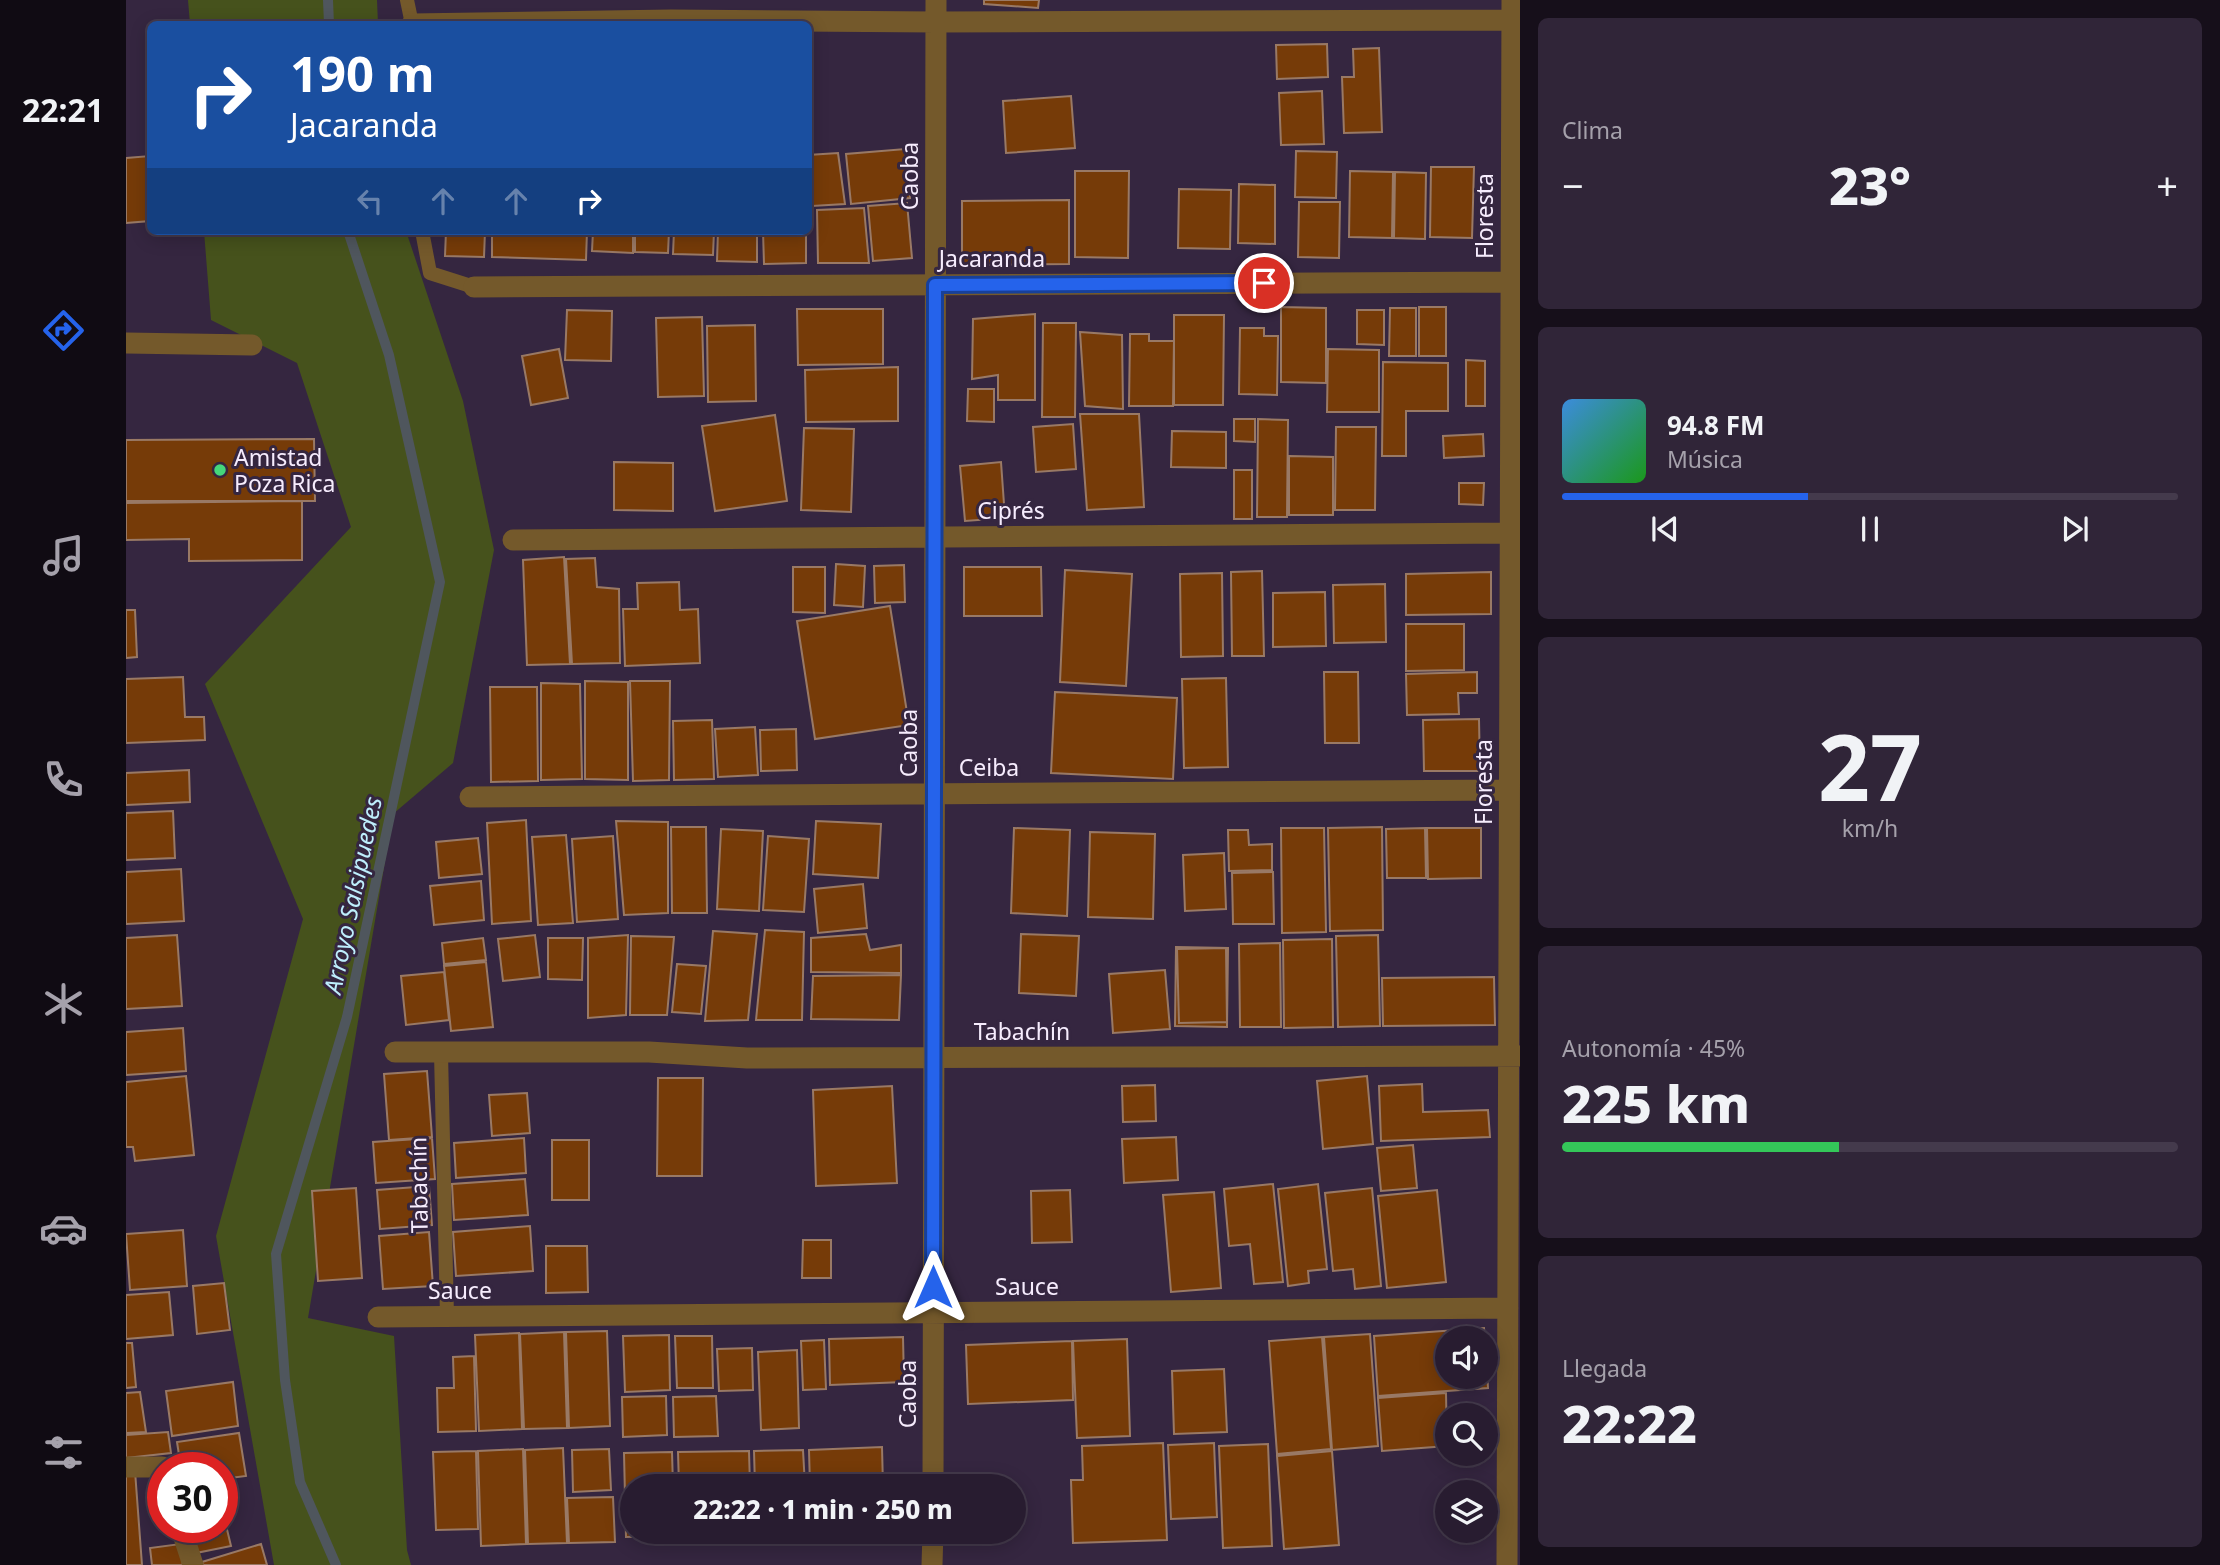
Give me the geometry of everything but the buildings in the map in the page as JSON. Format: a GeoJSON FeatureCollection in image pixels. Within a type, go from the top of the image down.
{"type":"FeatureCollection","features":[{"type":"Feature","properties":{"kind":"street","name":"Caoba"},"geometry":{"type":"LineString","coordinates":[[933,1474],[936,0]]}},
{"type":"Feature","properties":{"kind":"street"},"geometry":{"type":"LineString","coordinates":[[812,21],[936,22],[1512,10]]}},
{"type":"Feature","properties":{"kind":"street","name":"Floresta"},"geometry":{"type":"LineString","coordinates":[[1507,1565],[1515,872],[1515,561],[1510,533],[1515,458],[1515,363],[1511,282],[1516,258],[1516,52],[1512,10]]}},
{"type":"Feature","properties":{"kind":"street"},"geometry":{"type":"LineString","coordinates":[[606,21],[804,21]]}},
{"type":"Feature","properties":{"kind":"street","name":"Jacaranda"},"geometry":{"type":"LineString","coordinates":[[474,287],[1511,282]]}},
{"type":"Feature","properties":{"kind":"street"},"geometry":{"type":"LineString","coordinates":[[126,343],[252,345]]}},
{"type":"Feature","properties":{"kind":"street","name":"Ciprés"},"geometry":{"type":"LineString","coordinates":[[513,540],[1510,533]]}},
{"type":"Feature","properties":{"kind":"street","name":"Ceiba"},"geometry":{"type":"LineString","coordinates":[[470,797],[934,794],[1513,779]]}},
{"type":"Feature","properties":{"kind":"street","name":"Tabachín"},"geometry":{"type":"LineString","coordinates":[[396,1052],[649,1052],[747,1058],[1514,1056]]}},
{"type":"Feature","properties":{"kind":"street","name":"Sauce"},"geometry":{"type":"LineString","coordinates":[[378,1317],[1508,1308]]}},
{"type":"Feature","properties":{"kind":"street"},"geometry":{"type":"LineString","coordinates":[[126,1467],[147,1467]]}},
{"type":"Feature","properties":{"kind":"street"},"geometry":{"type":"LineString","coordinates":[[186,1543],[193,1565]]}},
{"type":"Feature","properties":{"kind":"street"},"geometry":{"type":"LineString","coordinates":[[932,1565],[933,1544]]}},
{"type":"Feature","properties":{"kind":"lane"},"geometry":{"type":"LineString","coordinates":[[407,0],[411,21]]}},
{"type":"Feature","properties":{"kind":"lane"},"geometry":{"type":"LineString","coordinates":[[423,235],[430,273],[474,287]]}},
{"type":"Feature","properties":{"kind":"lane","name":"Tabachín"},"geometry":{"type":"LineString","coordinates":[[441,1053],[447,1316]]}},
{"type":"Feature","properties":{"kind":"green space"},"geometry":{"type":"Polygon","coordinates":[[[188,0],[377,0],[378,21],[190,21],[188,0]]]}},
{"type":"Feature","properties":{"kind":"green space"},"geometry":{"type":"Polygon","coordinates":[[[204,235],[407,235],[463,401],[494,550],[453,763],[393,814],[308,1318],[394,1336],[407,1550],[411,1565],[274,1565],[216,1236],[303,919],[205,684],[351,527],[297,363],[211,320],[204,235]]]}},
{"type":"Feature","properties":{"kind":"waterway","name":"Arroyo Salsipuedes"},"geometry":{"type":"LineString","coordinates":[[328,0],[329,21]]}},
{"type":"Feature","properties":{"kind":"waterway","name":"Arroyo Salsipuedes"},"geometry":{"type":"LineString","coordinates":[[336,1565],[300,1482],[285,1380],[276,1254],[347,1017],[440,582],[389,355],[349,235]]}},
{"type":"Feature","properties":{"kind":"place","name":"Amistad Poza Rica"},"geometry":{"type":"Point","coordinates":[220,470]}},
{"type":"Feature","properties":{"kind":"route"},"geometry":{"type":"LineString","coordinates":[[933,1287],[935,285],[1264,283]]}}]}
